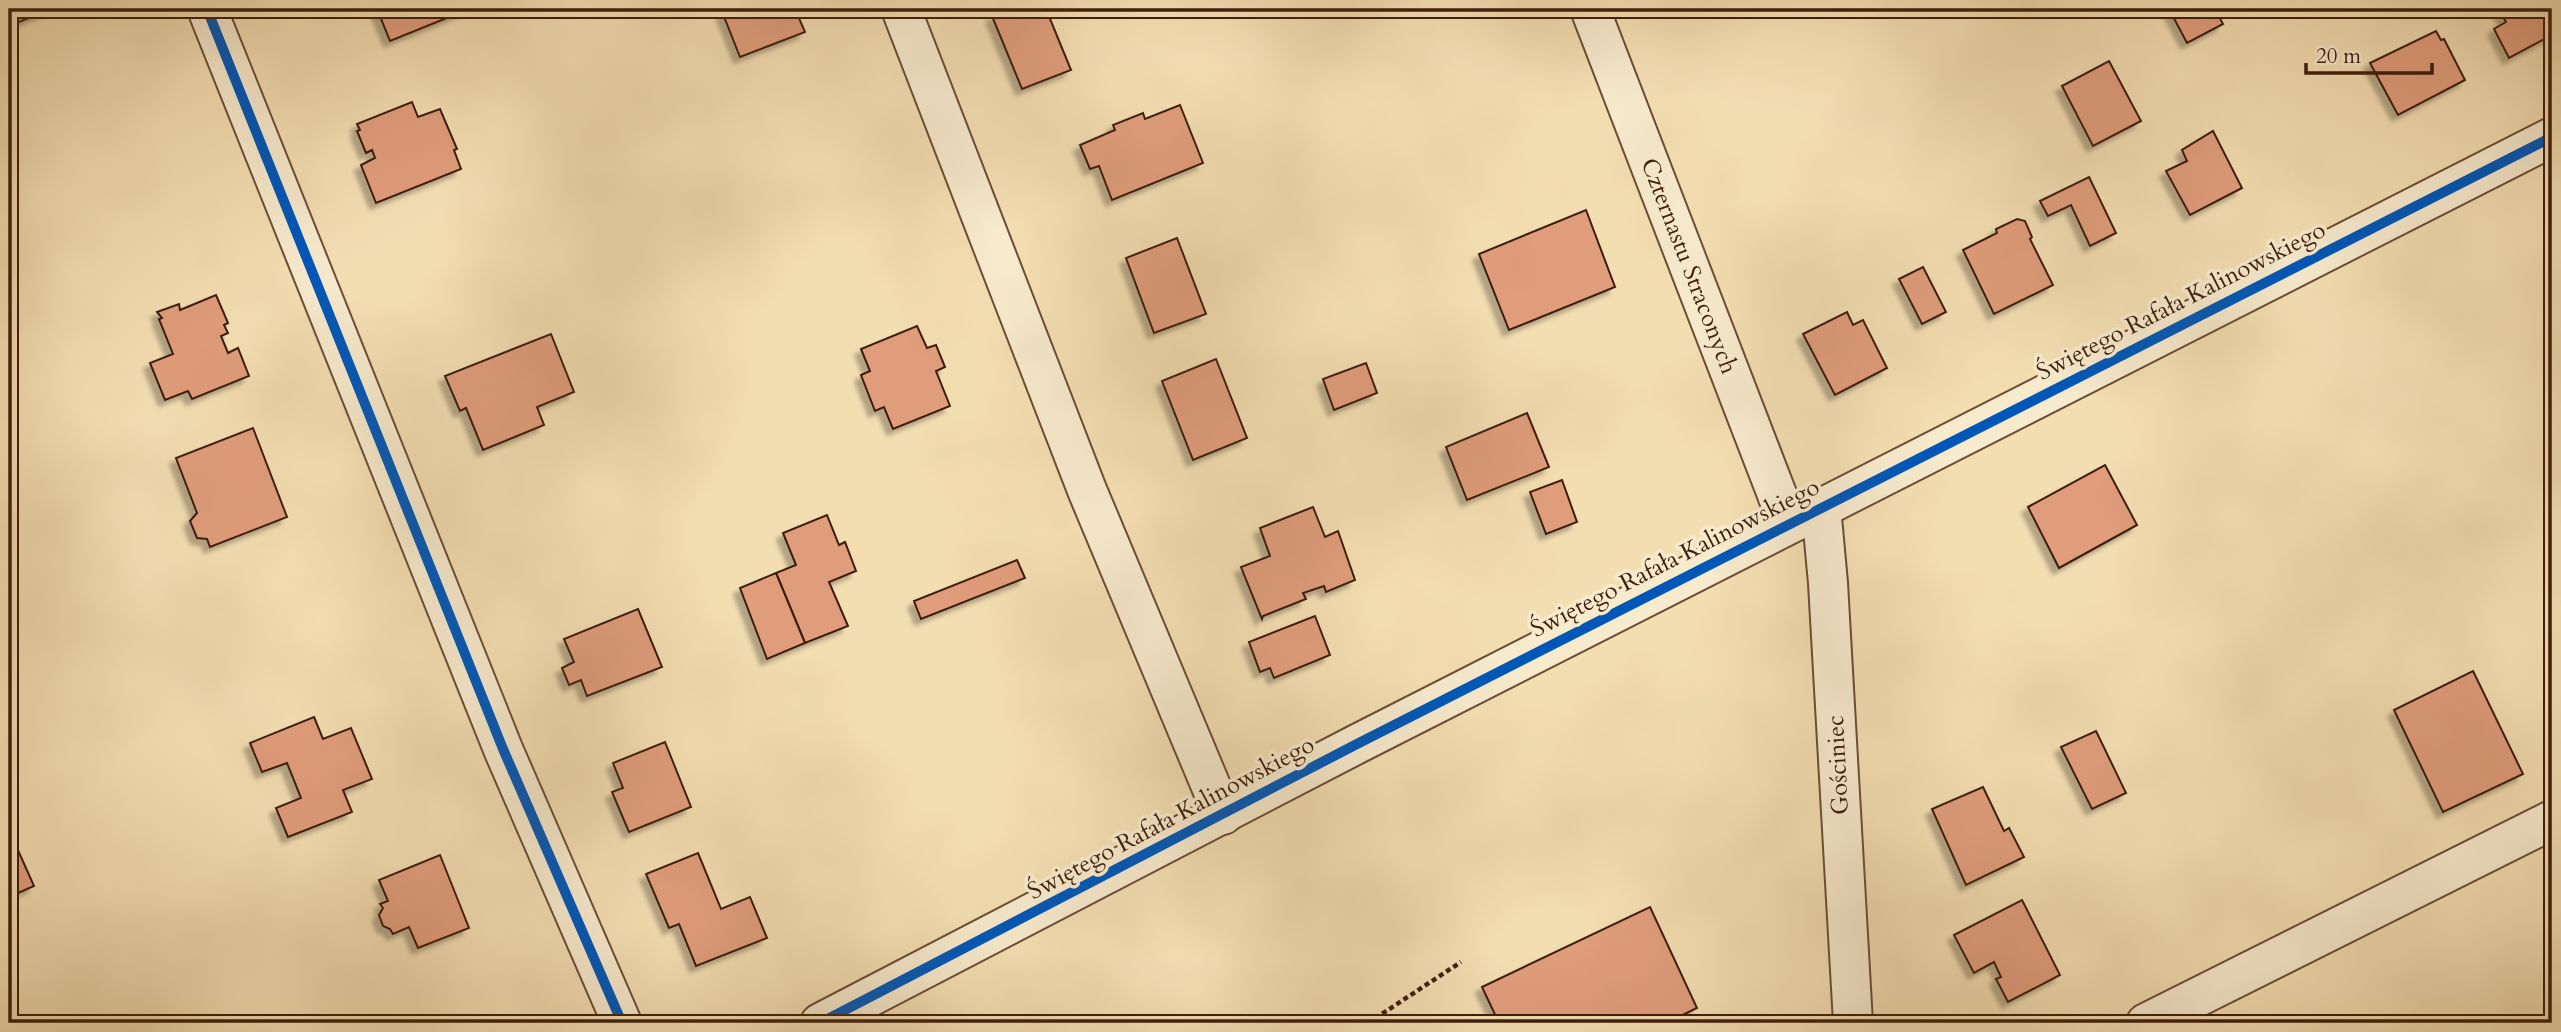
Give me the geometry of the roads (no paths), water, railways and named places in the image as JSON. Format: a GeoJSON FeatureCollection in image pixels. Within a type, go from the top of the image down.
{"type":"FeatureCollection","features":[{"type":"Feature","properties":{"kind":"street"},"geometry":{"type":"LineString","coordinates":[[207,9],[503,749],[622,1023]]}},
{"type":"Feature","properties":{"kind":"street"},"geometry":{"type":"LineString","coordinates":[[901,9],[1087,490],[1223,815]]}},
{"type":"Feature","properties":{"kind":"street","name":"Czternastu Straconych"},"geometry":{"type":"LineString","coordinates":[[1590,9],[1805,515]]}},
{"type":"Feature","properties":{"kind":"street","name":"Świętego Rafała Kalinowskiego"},"geometry":{"type":"LineString","coordinates":[[820,1023],[1355,745],[2552,137]]}},
{"type":"Feature","properties":{"kind":"street","name":"Gościniec"},"geometry":{"type":"LineString","coordinates":[[1805,515],[1828,583],[1853,1023]]}},
{"type":"Feature","properties":{"kind":"street"},"geometry":{"type":"LineString","coordinates":[[2146,1023],[2552,820]]}}]}
